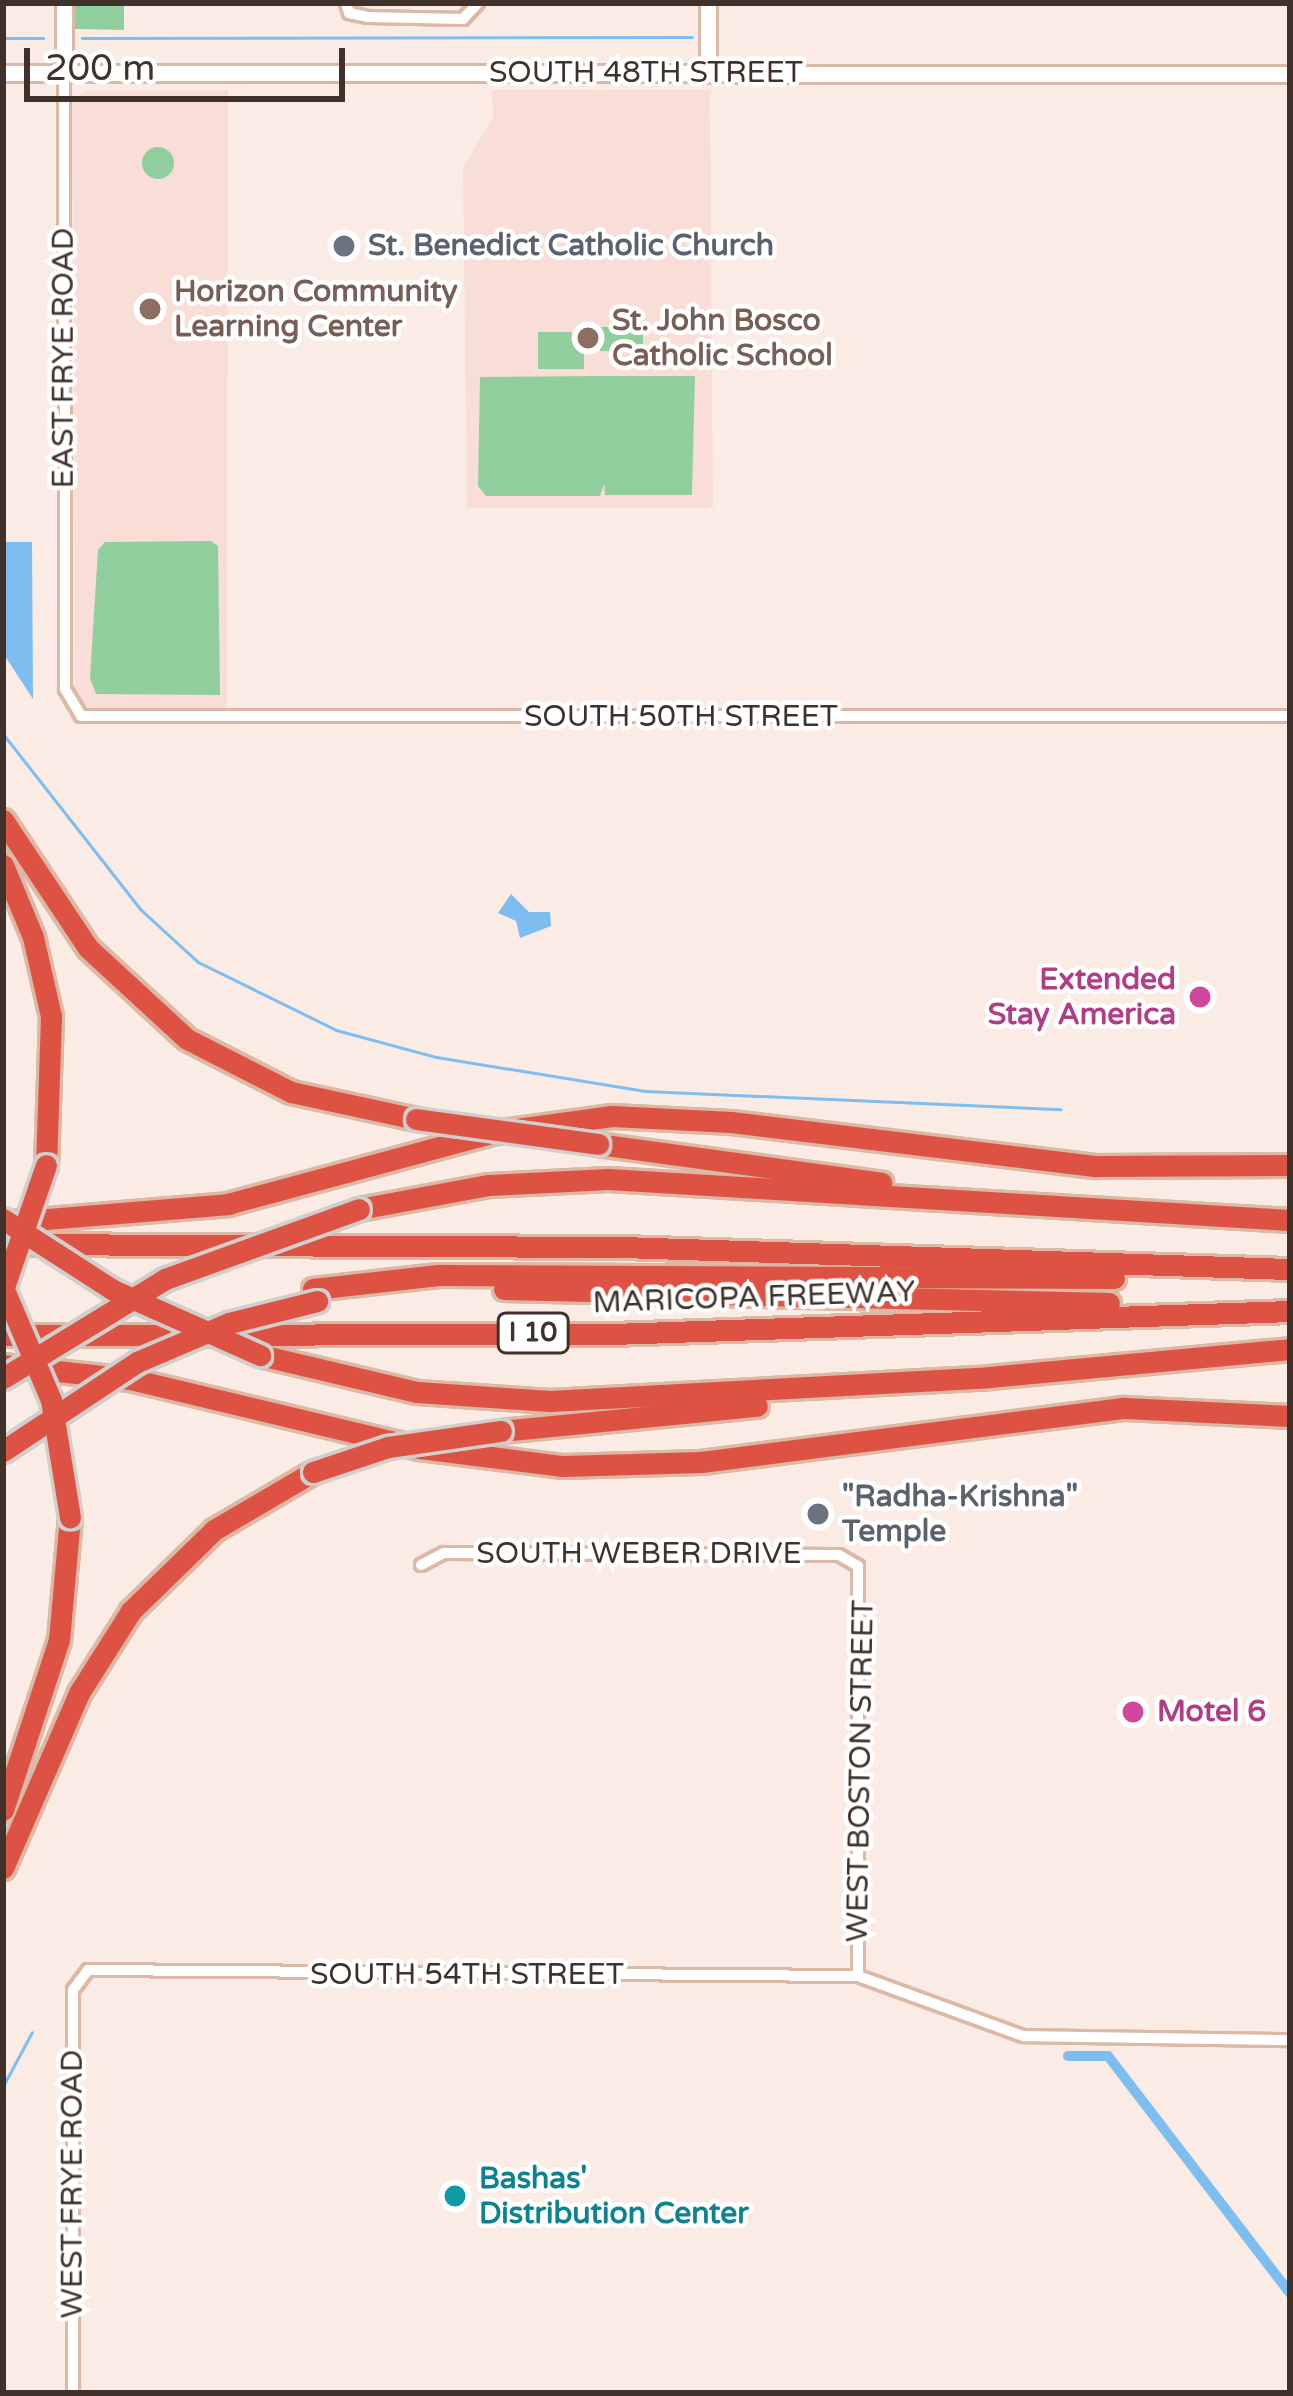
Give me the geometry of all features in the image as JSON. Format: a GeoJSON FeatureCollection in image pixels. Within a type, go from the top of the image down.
{"type":"FeatureCollection","features":[{"type":"Feature","properties":{"kind":"highway"},"geometry":{"type":"LineString","coordinates":[[3,820],[88,948],[171,1027],[291,1092],[416,1120],[994,1200]]}},
{"type":"Feature","properties":{"kind":"highway"},"geometry":{"type":"LineString","coordinates":[[3,865],[33,937],[50,1016],[46,1165],[3,1288],[51,1400],[70,1517],[59,1640],[3,1810]]}},
{"type":"Feature","properties":{"kind":"highway"},"geometry":{"type":"LineString","coordinates":[[3,1221],[229,1204],[495,1132],[612,1116],[709,1119],[1096,1166],[1290,1165]]}},
{"type":"Feature","properties":{"kind":"highway"},"geometry":{"type":"LineString","coordinates":[[3,1378],[165,1280],[359,1209],[471,1188],[588,1179],[1290,1220]]}},
{"type":"Feature","properties":{"kind":"highway"},"geometry":{"type":"LineString","coordinates":[[3,1221],[113,1290],[260,1355],[393,1388],[511,1400],[989,1377]]}},
{"type":"Feature","properties":{"kind":"highway","name":"MARICOPA FREEWAY"},"geometry":{"type":"LineString","coordinates":[[3,1244],[681,1248],[1290,1269]]}},
{"type":"Feature","properties":{"kind":"highway"},"geometry":{"type":"LineString","coordinates":[[3,1434],[78,1379],[149,1341],[289,1294],[420,1276],[976,1282],[1228,1269]]}},
{"type":"Feature","properties":{"kind":"highway"},"geometry":{"type":"LineString","coordinates":[[3,1451],[136,1362],[208,1330],[316,1301],[458,1288],[1063,1299],[1193,1312]]}},
{"type":"Feature","properties":{"kind":"highway","name":"MARICOPA FREEWAY"},"geometry":{"type":"LineString","coordinates":[[3,1335],[612,1334],[1290,1311]]}},
{"type":"Feature","properties":{"kind":"highway"},"geometry":{"type":"LineString","coordinates":[[3,1868],[79,1693],[131,1611],[214,1529],[313,1472],[408,1443],[1290,1348]]}},
{"type":"Feature","properties":{"kind":"highway"},"geometry":{"type":"LineString","coordinates":[[3,1365],[130,1379],[420,1448],[563,1466],[701,1462],[1125,1408],[1290,1416]]}},
{"type":"Feature","properties":{"kind":"street","name":"EAST FRYE ROAD"},"geometry":{"type":"LineString","coordinates":[[64,3],[65,689],[73,710]]}},
{"type":"Feature","properties":{"kind":"street"},"geometry":{"type":"LineString","coordinates":[[708,3],[708,74]]}},
{"type":"Feature","properties":{"kind":"street"},"geometry":{"type":"LineString","coordinates":[[347,8],[477,8]]}},
{"type":"Feature","properties":{"kind":"street","name":"SOUTH 48TH STREET"},"geometry":{"type":"LineString","coordinates":[[3,73],[1290,74]]}},
{"type":"Feature","properties":{"kind":"street","name":"SOUTH 50TH STREET"},"geometry":{"type":"LineString","coordinates":[[73,710],[174,718],[1290,716]]}},
{"type":"Feature","properties":{"kind":"street","name":"SOUTH WEBER DRIVE"},"geometry":{"type":"LineString","coordinates":[[421,1564],[444,1552],[838,1555],[858,1566]]}},
{"type":"Feature","properties":{"kind":"street","name":"WEST BOSTON STREET"},"geometry":{"type":"LineString","coordinates":[[858,1566],[858,1976]]}},
{"type":"Feature","properties":{"kind":"street","name":"SOUTH 54TH STREET"},"geometry":{"type":"LineString","coordinates":[[76,1975],[858,1976],[1023,2036],[1290,2040]]}},
{"type":"Feature","properties":{"kind":"street","name":"WEST FRYE ROAD"},"geometry":{"type":"LineString","coordinates":[[73,2393],[76,1975]]}},
{"type":"Feature","properties":{"kind":"shaded area","name":"Horizon Community Learning Center"},"geometry":{"type":"Polygon","coordinates":[[[228,90],[227,708],[87,708],[75,697],[72,105],[83,91],[228,90]]]}},
{"type":"Feature","properties":{"kind":"shaded area","name":"St. John Bosco Catholic School"},"geometry":{"type":"Polygon","coordinates":[[[492,90],[710,90],[713,508],[467,508],[463,168],[493,117],[492,90]]]}},
{"type":"Feature","properties":{"kind":"green space"},"geometry":{"type":"Polygon","coordinates":[[[75,3],[124,3],[124,30],[75,29],[75,3]]]}},
{"type":"Feature","properties":{"kind":"green space"},"geometry":{"type":"Polygon","coordinates":[[[158,147],[170,151],[174,163],[170,175],[158,179],[146,175],[142,163],[146,151],[158,147]]]}},
{"type":"Feature","properties":{"kind":"green space"},"geometry":{"type":"Polygon","coordinates":[[[643,326],[643,351],[600,351],[599,327],[643,326]]]}},
{"type":"Feature","properties":{"kind":"green space"},"geometry":{"type":"Polygon","coordinates":[[[538,332],[584,332],[584,369],[538,369],[538,332]]]}},
{"type":"Feature","properties":{"kind":"green space"},"geometry":{"type":"Polygon","coordinates":[[[695,376],[692,495],[605,495],[604,484],[600,496],[486,496],[478,486],[480,377],[695,376]]]}},
{"type":"Feature","properties":{"kind":"green space"},"geometry":{"type":"Polygon","coordinates":[[[211,541],[218,546],[220,695],[96,694],[90,678],[98,550],[105,542],[211,541]]]}},
{"type":"Feature","properties":{"kind":"water"},"geometry":{"type":"Polygon","coordinates":[[[3,542],[32,542],[33,699],[3,653],[3,542]]]}},
{"type":"Feature","properties":{"kind":"water"},"geometry":{"type":"Polygon","coordinates":[[[511,894],[529,912],[550,912],[551,926],[520,938],[516,921],[498,913],[511,894]]]}},
{"type":"Feature","properties":{"kind":"waterway"},"geometry":{"type":"LineString","coordinates":[[82,38],[692,37]]}},
{"type":"Feature","properties":{"kind":"waterway"},"geometry":{"type":"LineString","coordinates":[[3,38],[43,38]]}},
{"type":"Feature","properties":{"kind":"waterway"},"geometry":{"type":"LineString","coordinates":[[3,734],[140,909],[198,962],[336,1030],[436,1057],[645,1091],[1061,1109]]}},
{"type":"Feature","properties":{"kind":"waterway"},"geometry":{"type":"LineString","coordinates":[[3,2086],[32,2032]]}},
{"type":"Feature","properties":{"kind":"waterway"},"geometry":{"type":"LineString","coordinates":[[1068,2056],[1108,2056],[1290,2293]]}},
{"type":"Feature","properties":{"kind":"place","name":"St. Benedict Catholic Church"},"geometry":{"type":"Point","coordinates":[344,246]}},
{"type":"Feature","properties":{"kind":"place","name":"Horizon Community Learning Center"},"geometry":{"type":"Point","coordinates":[150,309]}},
{"type":"Feature","properties":{"kind":"place","name":"St. John Bosco Catholic School"},"geometry":{"type":"Point","coordinates":[588,338]}},
{"type":"Feature","properties":{"kind":"place","name":"Extended Stay America"},"geometry":{"type":"Point","coordinates":[1200,997]}},
{"type":"Feature","properties":{"kind":"place","name":"\"Radha-Krishna\" Temple"},"geometry":{"type":"Point","coordinates":[818,1514]}},
{"type":"Feature","properties":{"kind":"place","name":"Motel 6"},"geometry":{"type":"Point","coordinates":[1133,1712]}},
{"type":"Feature","properties":{"kind":"place","name":"Bashas' Distribution Center"},"geometry":{"type":"Point","coordinates":[455,2196]}}]}
